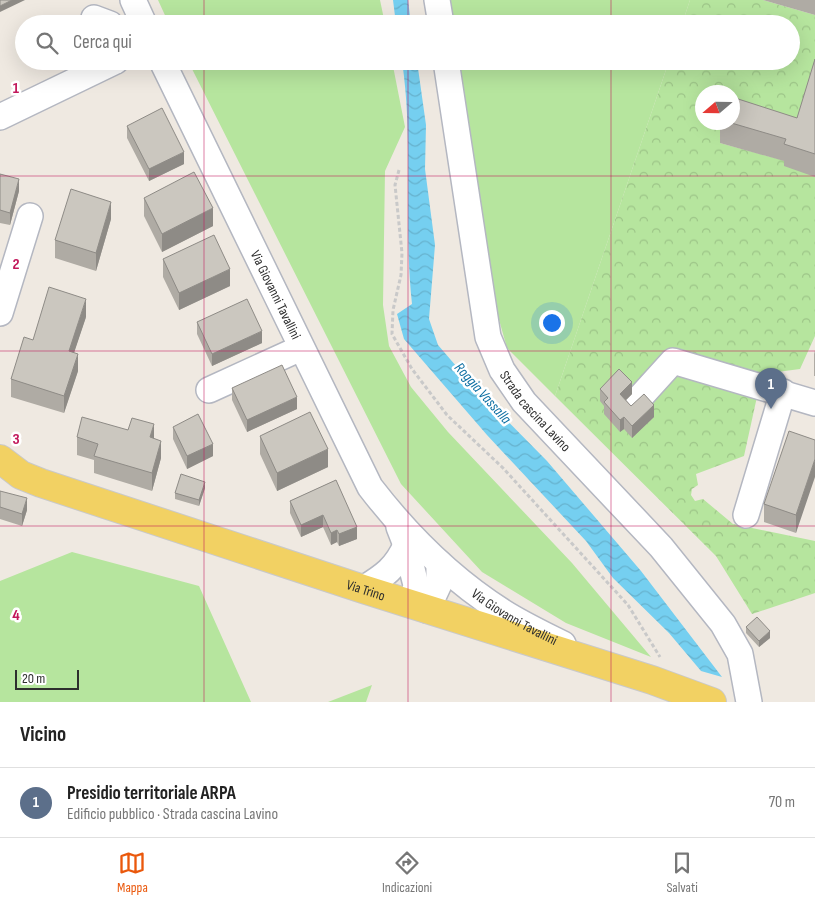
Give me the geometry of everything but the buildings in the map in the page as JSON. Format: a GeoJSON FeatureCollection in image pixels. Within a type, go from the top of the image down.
{"type":"FeatureCollection","features":[{"type":"Feature","properties":{"kind":"main road","name":"Via Trino"},"geometry":{"type":"LineString","coordinates":[[7,470],[363,589],[657,682],[712,702]]}},
{"type":"Feature","properties":{"kind":"street"},"geometry":{"type":"LineString","coordinates":[[133,0],[140,15]]}},
{"type":"Feature","properties":{"kind":"street"},"geometry":{"type":"LineString","coordinates":[[437,0],[440,15]]}},
{"type":"Feature","properties":{"kind":"street"},"geometry":{"type":"LineString","coordinates":[[0,117],[97,70]]}},
{"type":"Feature","properties":{"kind":"street","name":"Via Giovanni Tavallini"},"geometry":{"type":"LineString","coordinates":[[166,70],[370,488],[397,522],[439,563],[502,612],[596,662]]}},
{"type":"Feature","properties":{"kind":"street","name":"Strada cascina Lavino"},"geometry":{"type":"LineString","coordinates":[[447,70],[488,337],[502,370],[524,402],[661,547],[723,624],[740,654],[749,702]]}},
{"type":"Feature","properties":{"kind":"street"},"geometry":{"type":"LineString","coordinates":[[0,313],[30,216]]}},
{"type":"Feature","properties":{"kind":"street"},"geometry":{"type":"LineString","coordinates":[[209,390],[301,348]]}},
{"type":"Feature","properties":{"kind":"street"},"geometry":{"type":"LineString","coordinates":[[634,404],[673,362],[783,392],[815,403]]}},
{"type":"Feature","properties":{"kind":"street"},"geometry":{"type":"LineString","coordinates":[[746,514],[783,392]]}},
{"type":"Feature","properties":{"kind":"street","name":"Via Giovanni Tavallini"},"geometry":{"type":"LineString","coordinates":[[397,522],[406,545],[420,607]]}},
{"type":"Feature","properties":{"kind":"street"},"geometry":{"type":"LineString","coordinates":[[363,589],[386,574],[399,561],[406,545]]}},
{"type":"Feature","properties":{"kind":"street"},"geometry":{"type":"LineString","coordinates":[[420,607],[439,584],[439,563]]}},
{"type":"Feature","properties":{"kind":"path"},"geometry":{"type":"LineString","coordinates":[[399,170],[395,185],[402,253],[401,275],[393,310],[392,334],[412,369],[447,415],[503,468],[628,605],[660,657],[657,682]]}},
{"type":"Feature","properties":{"kind":"green space"},"geometry":{"type":"Polygon","coordinates":[[[158,0],[380,0],[383,15],[165,15],[158,0]]]}},
{"type":"Feature","properties":{"kind":"green space"},"geometry":{"type":"Polygon","coordinates":[[[449,0],[690,0],[685,15],[452,15],[449,0]]]}},
{"type":"Feature","properties":{"kind":"green space"},"geometry":{"type":"Polygon","coordinates":[[[690,0],[763,0],[815,15],[815,81],[797,140],[740,122],[740,85],[695,85],[695,130],[724,130],[720,143],[786,161],[815,177],[815,336],[800,369],[762,374],[744,456],[696,474],[698,485],[692,489],[691,495],[695,501],[703,499],[733,524],[815,541],[815,593],[752,614],[716,556],[555,396],[666,70],[800,70],[800,15],[685,15],[690,0]]]}},
{"type":"Feature","properties":{"kind":"green space"},"geometry":{"type":"Polygon","coordinates":[[[193,70],[394,70],[405,127],[385,171],[383,305],[389,346],[411,387],[448,432],[572,563],[651,657],[566,623],[482,572],[401,484],[193,70]]]}},
{"type":"Feature","properties":{"kind":"green space"},"geometry":{"type":"Polygon","coordinates":[[[460,70],[666,70],[555,396],[507,348],[496,309],[460,70]]]}},
{"type":"Feature","properties":{"kind":"green space"},"geometry":{"type":"Polygon","coordinates":[[[72,552],[199,586],[251,702],[0,702],[0,581],[72,552]]]}},
{"type":"Feature","properties":{"kind":"green space"},"geometry":{"type":"Polygon","coordinates":[[[372,685],[366,702],[328,702],[372,685]]]}},
{"type":"Feature","properties":{"kind":"water"},"geometry":{"type":"Polygon","coordinates":[[[393,0],[408,0],[410,15],[395,15],[393,0]]]}},
{"type":"Feature","properties":{"kind":"water"},"geometry":{"type":"Polygon","coordinates":[[[403,70],[418,70],[426,125],[425,169],[435,245],[429,319],[438,345],[475,388],[547,461],[641,571],[722,677],[701,671],[669,633],[613,578],[586,541],[487,435],[404,339],[397,314],[412,304],[408,243],[406,91],[403,70]]]}},
{"type":"Feature","properties":{"kind":"place","name":"Presidio territoriale ARPA"},"geometry":{"type":"Point","coordinates":[771,409]}},
{"type":"Feature","properties":{"kind":"water label","name":"Roggia Vassalla"},"geometry":{"type":"Point","coordinates":[483,393]}}]}
